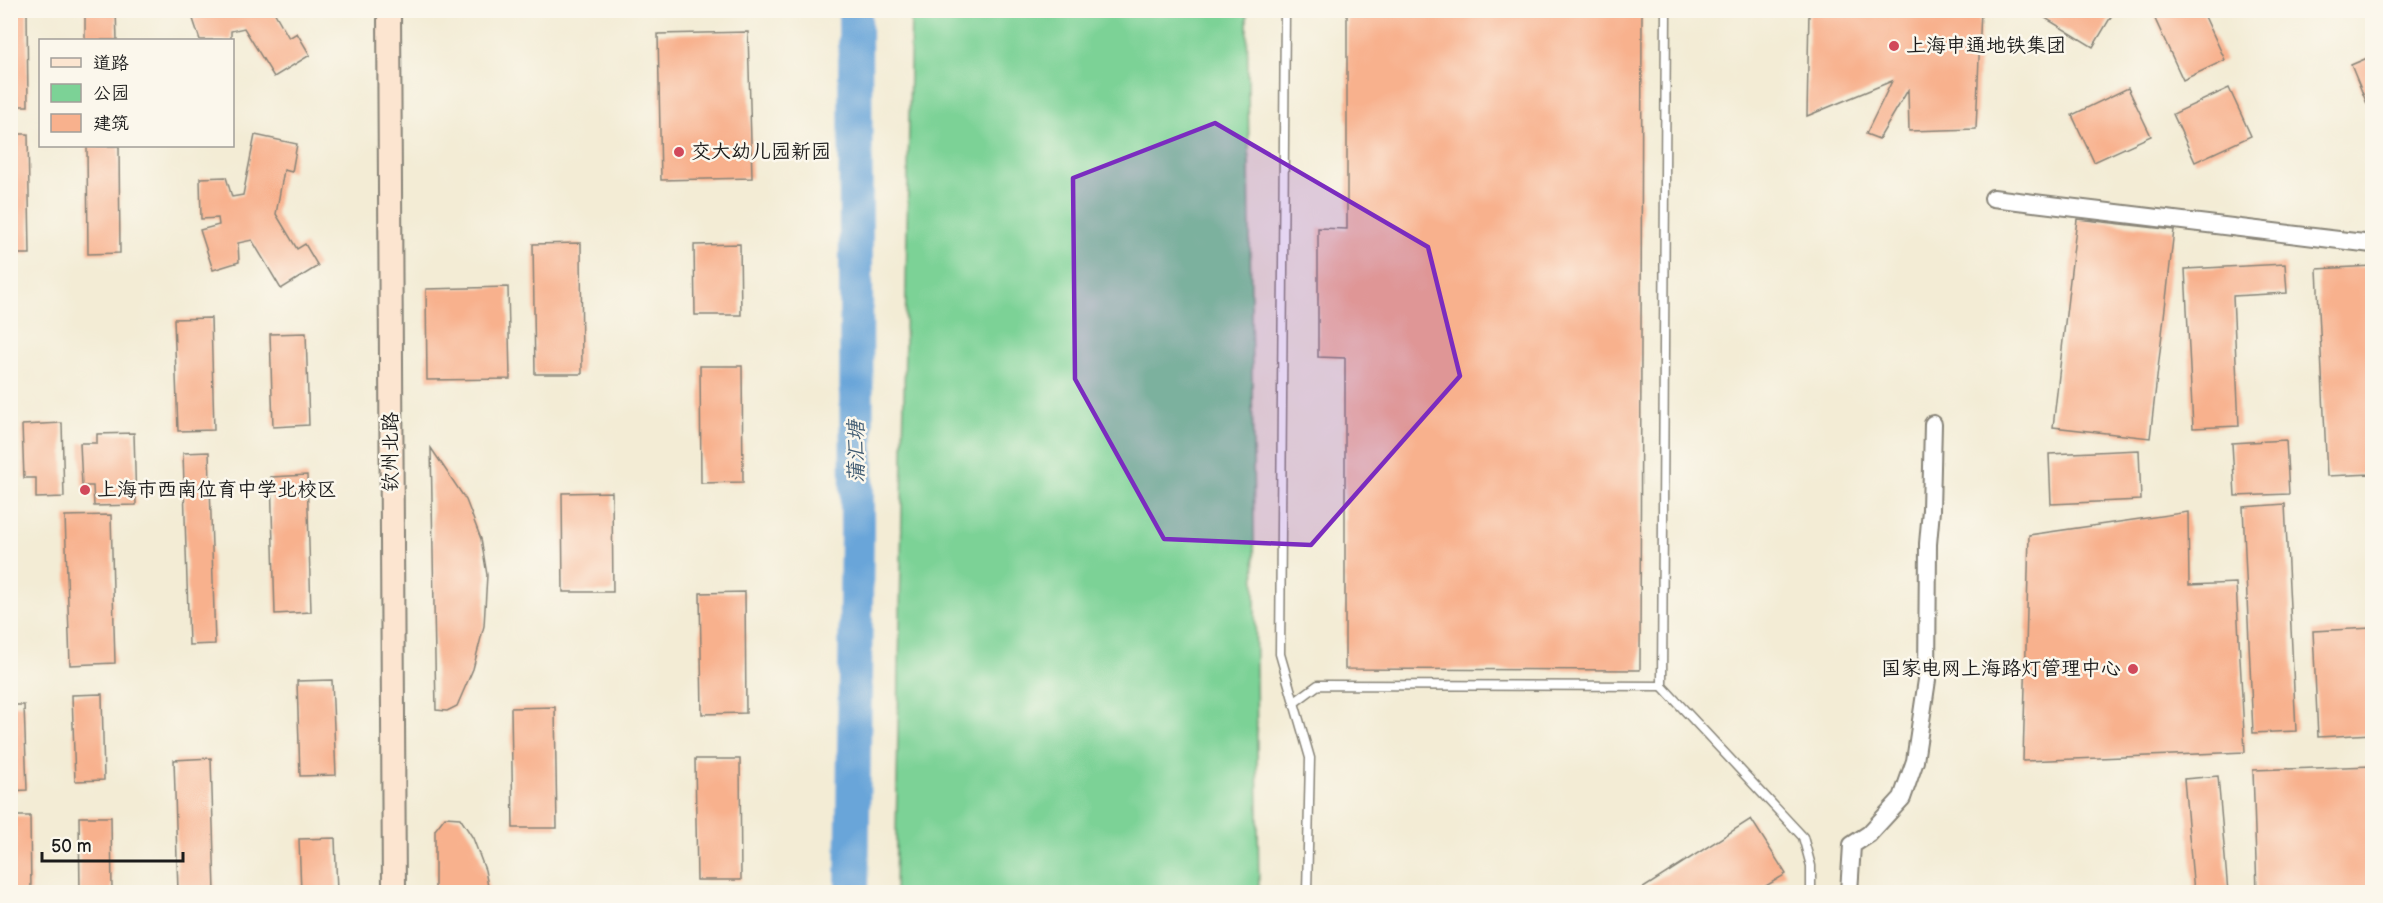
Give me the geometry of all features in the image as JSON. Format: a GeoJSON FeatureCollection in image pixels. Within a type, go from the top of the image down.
{"type":"FeatureCollection","features":[{"type":"Feature","properties":{"kind":"street","name":"钦州北路"},"geometry":{"type":"LineString","coordinates":[[389,10],[394,892]]}},
{"type":"Feature","properties":{"kind":"street"},"geometry":{"type":"LineString","coordinates":[[1993,198],[2373,244]]}},
{"type":"Feature","properties":{"kind":"street"},"geometry":{"type":"LineString","coordinates":[[1849,892],[1852,845],[1869,834],[1902,798],[1916,761],[1927,680],[1928,543],[1933,424]]}},
{"type":"Feature","properties":{"kind":"lane"},"geometry":{"type":"LineString","coordinates":[[1285,10],[1280,654],[1310,758],[1307,892]]}},
{"type":"Feature","properties":{"kind":"lane"},"geometry":{"type":"LineString","coordinates":[[1666,10],[1662,686],[1803,837],[1811,866],[1811,892]]}},
{"type":"Feature","properties":{"kind":"lane"},"geometry":{"type":"LineString","coordinates":[[1295,702],[1318,685],[1662,686]]}},
{"type":"Feature","properties":{"kind":"highlighted area"},"geometry":{"type":"Polygon","coordinates":[[[1215,123],[1428,247],[1460,376],[1311,545],[1164,539],[1075,379],[1073,178],[1215,123]]]}},
{"type":"Feature","properties":{"kind":"green space"},"geometry":{"type":"Polygon","coordinates":[[[911,11],[1247,11],[1259,892],[895,892],[911,11]]]}},
{"type":"Feature","properties":{"kind":"building"},"geometry":{"type":"Polygon","coordinates":[[[10,10],[27,10],[28,106],[10,106],[10,10]]]}},
{"type":"Feature","properties":{"kind":"building"},"geometry":{"type":"Polygon","coordinates":[[[85,10],[116,10],[117,39],[85,39],[85,10]]]}},
{"type":"Feature","properties":{"kind":"building"},"geometry":{"type":"Polygon","coordinates":[[[211,10],[273,10],[289,38],[297,33],[310,55],[274,77],[244,28],[231,31],[231,39],[200,39],[193,19],[211,13],[211,10]]]}},
{"type":"Feature","properties":{"kind":"building"},"geometry":{"type":"Polygon","coordinates":[[[1347,10],[1642,10],[1640,670],[1345,669],[1345,358],[1318,357],[1318,228],[1347,229],[1347,10]]]}},
{"type":"Feature","properties":{"kind":"building","name":"上海申通地铁集团"},"geometry":{"type":"Polygon","coordinates":[[[1809,10],[1981,10],[1976,129],[1909,131],[1908,90],[1879,139],[1866,134],[1892,81],[1807,116],[1809,10]]]}},
{"type":"Feature","properties":{"kind":"building"},"geometry":{"type":"Polygon","coordinates":[[[2032,10],[2115,10],[2093,47],[2032,10]]]}},
{"type":"Feature","properties":{"kind":"building"},"geometry":{"type":"Polygon","coordinates":[[[2172,10],[2202,10],[2225,60],[2183,80],[2155,19],[2172,10]]]}},
{"type":"Feature","properties":{"kind":"building"},"geometry":{"type":"Polygon","coordinates":[[[748,32],[752,178],[661,180],[658,34],[748,32]]]}},
{"type":"Feature","properties":{"kind":"building"},"geometry":{"type":"Polygon","coordinates":[[[2372,56],[2372,116],[2351,65],[2372,56]]]}},
{"type":"Feature","properties":{"kind":"building"},"geometry":{"type":"Polygon","coordinates":[[[2128,88],[2151,136],[2094,162],[2072,115],[2128,88]]]}},
{"type":"Feature","properties":{"kind":"building"},"geometry":{"type":"Polygon","coordinates":[[[2229,88],[2251,136],[2195,162],[2173,114],[2229,88]]]}},
{"type":"Feature","properties":{"kind":"building"},"geometry":{"type":"Polygon","coordinates":[[[10,134],[28,134],[30,254],[10,254],[10,134]]]}},
{"type":"Feature","properties":{"kind":"building"},"geometry":{"type":"Polygon","coordinates":[[[255,135],[297,144],[292,172],[284,170],[276,214],[297,249],[305,244],[318,266],[281,289],[252,240],[238,243],[239,262],[213,270],[200,230],[219,225],[218,218],[201,219],[200,178],[226,177],[232,197],[243,195],[255,135]]]}},
{"type":"Feature","properties":{"kind":"building"},"geometry":{"type":"Polygon","coordinates":[[[87,147],[119,147],[120,253],[88,254],[87,147]]]}},
{"type":"Feature","properties":{"kind":"building"},"geometry":{"type":"Polygon","coordinates":[[[2077,219],[2174,230],[2150,438],[2053,427],[2077,219]]]}},
{"type":"Feature","properties":{"kind":"building"},"geometry":{"type":"Polygon","coordinates":[[[581,243],[582,374],[535,374],[533,244],[581,243]]]}},
{"type":"Feature","properties":{"kind":"building"},"geometry":{"type":"Polygon","coordinates":[[[740,244],[741,315],[695,315],[694,245],[740,244]]]}},
{"type":"Feature","properties":{"kind":"building"},"geometry":{"type":"Polygon","coordinates":[[[2285,264],[2287,293],[2233,296],[2239,426],[2193,428],[2185,269],[2285,264]]]}},
{"type":"Feature","properties":{"kind":"building"},"geometry":{"type":"Polygon","coordinates":[[[2372,266],[2372,474],[2327,476],[2317,269],[2372,266]]]}},
{"type":"Feature","properties":{"kind":"building"},"geometry":{"type":"Polygon","coordinates":[[[508,287],[510,379],[427,380],[426,289],[508,287]]]}},
{"type":"Feature","properties":{"kind":"building"},"geometry":{"type":"Polygon","coordinates":[[[211,318],[214,430],[178,431],[174,319],[211,318]]]}},
{"type":"Feature","properties":{"kind":"building"},"geometry":{"type":"Polygon","coordinates":[[[306,333],[309,425],[273,427],[270,334],[306,333]]]}},
{"type":"Feature","properties":{"kind":"building"},"geometry":{"type":"Polygon","coordinates":[[[700,366],[742,366],[743,482],[701,483],[700,366]]]}},
{"type":"Feature","properties":{"kind":"building"},"geometry":{"type":"Polygon","coordinates":[[[62,423],[64,497],[36,498],[36,478],[24,478],[22,425],[62,423]]]}},
{"type":"Feature","properties":{"kind":"building"},"geometry":{"type":"Polygon","coordinates":[[[134,433],[136,505],[94,506],[93,486],[82,486],[80,443],[97,443],[97,434],[134,433]]]}},
{"type":"Feature","properties":{"kind":"building"},"geometry":{"type":"Polygon","coordinates":[[[2286,440],[2289,494],[2235,496],[2232,443],[2286,440]]]}},
{"type":"Feature","properties":{"kind":"building"},"geometry":{"type":"Polygon","coordinates":[[[431,448],[466,500],[481,539],[487,575],[484,626],[473,669],[457,706],[447,711],[436,710],[431,448]]]}},
{"type":"Feature","properties":{"kind":"building"},"geometry":{"type":"Polygon","coordinates":[[[2139,450],[2141,500],[2051,504],[2049,454],[2139,450]]]}},
{"type":"Feature","properties":{"kind":"building"},"geometry":{"type":"Polygon","coordinates":[[[209,452],[215,644],[189,645],[183,453],[209,452]]]}},
{"type":"Feature","properties":{"kind":"building"},"geometry":{"type":"Polygon","coordinates":[[[307,475],[311,612],[275,614],[271,477],[307,475]]]}},
{"type":"Feature","properties":{"kind":"building"},"geometry":{"type":"Polygon","coordinates":[[[612,492],[613,592],[563,592],[562,493],[612,492]]]}},
{"type":"Feature","properties":{"kind":"building"},"geometry":{"type":"Polygon","coordinates":[[[2285,504],[2296,731],[2253,733],[2243,507],[2285,504]]]}},
{"type":"Feature","properties":{"kind":"building","name":"国家电网上海路灯管理中心"},"geometry":{"type":"Polygon","coordinates":[[[2188,512],[2189,585],[2236,583],[2245,752],[2023,761],[2029,535],[2188,512]]]}},
{"type":"Feature","properties":{"kind":"building"},"geometry":{"type":"Polygon","coordinates":[[[111,515],[115,663],[70,665],[65,516],[111,515]]]}},
{"type":"Feature","properties":{"kind":"building"},"geometry":{"type":"Polygon","coordinates":[[[745,592],[746,713],[702,714],[700,593],[745,592]]]}},
{"type":"Feature","properties":{"kind":"building"},"geometry":{"type":"Polygon","coordinates":[[[2372,628],[2372,734],[2318,737],[2313,631],[2372,628]]]}},
{"type":"Feature","properties":{"kind":"building"},"geometry":{"type":"Polygon","coordinates":[[[332,680],[336,775],[300,776],[297,681],[332,680]]]}},
{"type":"Feature","properties":{"kind":"building"},"geometry":{"type":"Polygon","coordinates":[[[102,694],[104,780],[75,781],[72,695],[102,694]]]}},
{"type":"Feature","properties":{"kind":"building"},"geometry":{"type":"Polygon","coordinates":[[[10,705],[24,705],[27,790],[10,791],[10,705]]]}},
{"type":"Feature","properties":{"kind":"building"},"geometry":{"type":"Polygon","coordinates":[[[555,707],[557,828],[513,828],[511,708],[555,707]]]}},
{"type":"Feature","properties":{"kind":"building"},"geometry":{"type":"Polygon","coordinates":[[[211,758],[215,892],[178,892],[174,760],[211,758]]]}},
{"type":"Feature","properties":{"kind":"building"},"geometry":{"type":"Polygon","coordinates":[[[695,759],[740,759],[741,880],[697,880],[695,759]]]}},
{"type":"Feature","properties":{"kind":"building"},"geometry":{"type":"Polygon","coordinates":[[[2372,766],[2372,892],[2257,892],[2253,770],[2372,766]]]}},
{"type":"Feature","properties":{"kind":"building"},"geometry":{"type":"Polygon","coordinates":[[[2218,776],[2228,892],[2194,892],[2184,779],[2218,776]]]}},
{"type":"Feature","properties":{"kind":"building"},"geometry":{"type":"Polygon","coordinates":[[[10,816],[30,816],[31,892],[10,892],[10,816]]]}},
{"type":"Feature","properties":{"kind":"building"},"geometry":{"type":"Polygon","coordinates":[[[79,817],[111,817],[112,892],[80,892],[79,817]]]}},
{"type":"Feature","properties":{"kind":"building"},"geometry":{"type":"Polygon","coordinates":[[[445,817],[460,818],[473,838],[485,870],[489,892],[435,892],[435,830],[445,817]]]}},
{"type":"Feature","properties":{"kind":"building"},"geometry":{"type":"Polygon","coordinates":[[[1751,819],[1786,874],[1756,892],[1637,892],[1751,819]]]}},
{"type":"Feature","properties":{"kind":"building"},"geometry":{"type":"Polygon","coordinates":[[[335,838],[337,892],[301,892],[299,839],[335,838]]]}},
{"type":"Feature","properties":{"kind":"waterway","name":"蒲汇塘"},"geometry":{"type":"LineString","coordinates":[[852,892],[857,532],[855,10]]}},
{"type":"Feature","properties":{"kind":"place","name":"上海申通地铁集团"},"geometry":{"type":"Point","coordinates":[1894,46]}},
{"type":"Feature","properties":{"kind":"place","name":"交大幼儿园新园"},"geometry":{"type":"Point","coordinates":[679,152]}},
{"type":"Feature","properties":{"kind":"place","name":"上海市西南位育中学北校区"},"geometry":{"type":"Point","coordinates":[85,490]}},
{"type":"Feature","properties":{"kind":"place","name":"国家电网上海路灯管理中心"},"geometry":{"type":"Point","coordinates":[2133,669]}}]}
